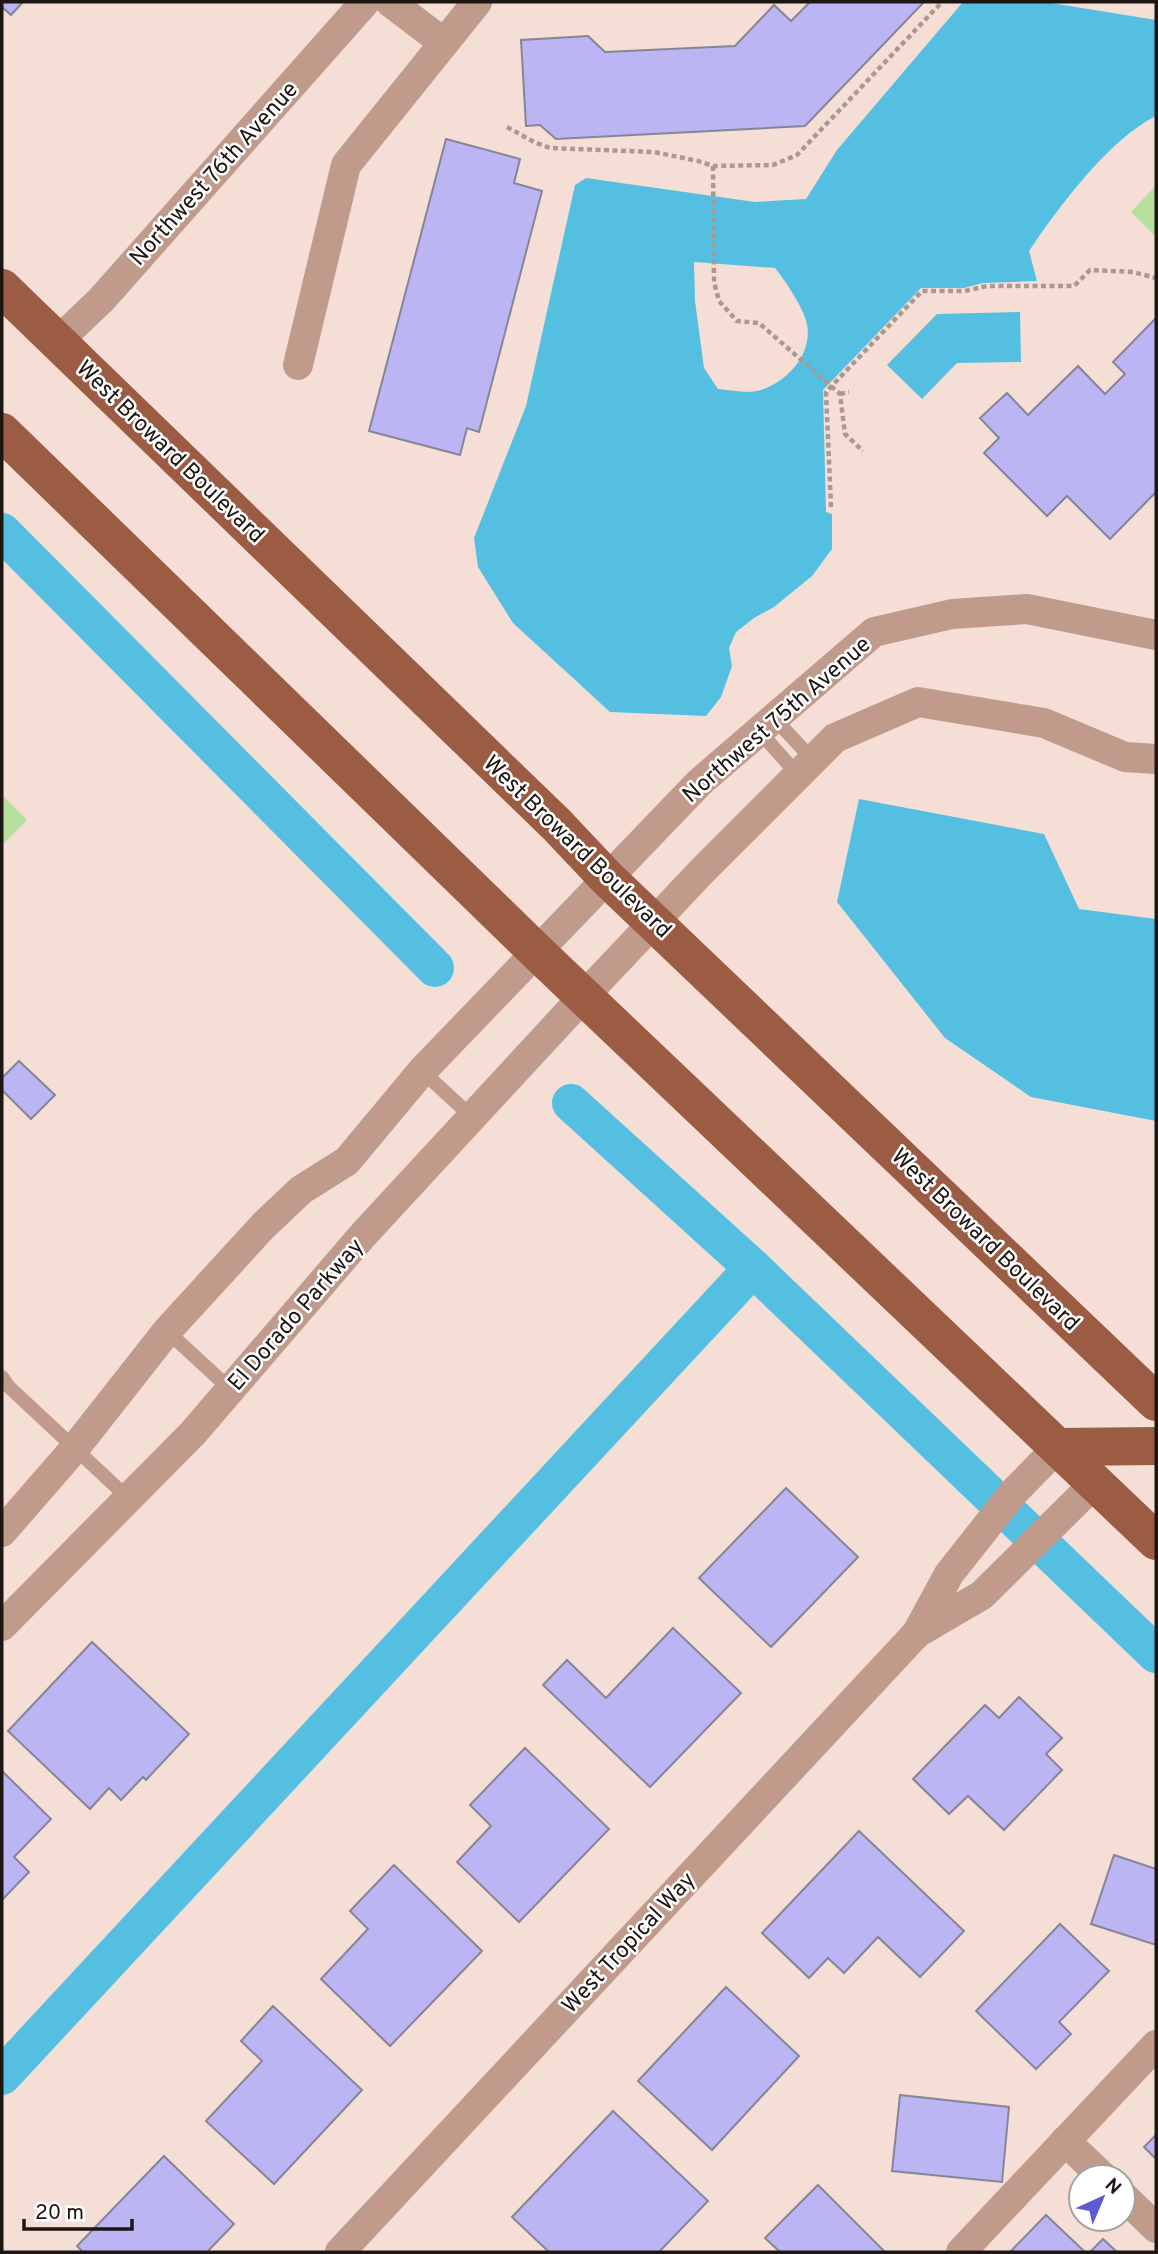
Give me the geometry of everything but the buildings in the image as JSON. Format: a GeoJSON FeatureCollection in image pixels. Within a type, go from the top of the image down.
{"type":"FeatureCollection","features":[{"type":"Feature","properties":{"kind":"main road","name":"West Broward Boulevard"},"geometry":{"type":"LineString","coordinates":[[2,288],[547,815],[607,878],[1156,1402]]}},
{"type":"Feature","properties":{"kind":"main road"},"geometry":{"type":"LineString","coordinates":[[2,432],[537,952],[1156,1541]]}},
{"type":"Feature","properties":{"kind":"main road"},"geometry":{"type":"LineString","coordinates":[[1058,1447],[1156,1446]]}},
{"type":"Feature","properties":{"kind":"street","name":"Northwest 76th Avenue"},"geometry":{"type":"LineString","coordinates":[[58,341],[101,300],[365,2]]}},
{"type":"Feature","properties":{"kind":"street"},"geometry":{"type":"LineString","coordinates":[[390,2],[444,43]]}},
{"type":"Feature","properties":{"kind":"street"},"geometry":{"type":"LineString","coordinates":[[298,365],[346,165],[477,2]]}},
{"type":"Feature","properties":{"kind":"street","name":"Northwest 75th Avenue"},"geometry":{"type":"LineString","coordinates":[[537,952],[701,782],[874,632],[953,614],[1027,609],[1156,635]]}},
{"type":"Feature","properties":{"kind":"street"},"geometry":{"type":"LineString","coordinates":[[584,996],[702,871],[835,738],[918,702],[1044,723],[1125,757],[1156,759]]}},
{"type":"Feature","properties":{"kind":"street"},"geometry":{"type":"LineString","coordinates":[[2,1532],[75,1448],[167,1331],[272,1217],[301,1190],[347,1161],[422,1071],[537,952]]}},
{"type":"Feature","properties":{"kind":"street","name":"El Dorado Parkway"},"geometry":{"type":"LineString","coordinates":[[2,1626],[193,1433],[363,1235],[584,996]]}},
{"type":"Feature","properties":{"kind":"street","name":"West Tropical Way"},"geometry":{"type":"LineString","coordinates":[[340,2252],[917,1633],[948,1574],[1013,1493],[1058,1447]]}},
{"type":"Feature","properties":{"kind":"street","name":"West Tropical Way"},"geometry":{"type":"LineString","coordinates":[[917,1633],[982,1595],[1096,1482]]}},
{"type":"Feature","properties":{"kind":"street"},"geometry":{"type":"LineString","coordinates":[[961,2252],[1156,2045]]}},
{"type":"Feature","properties":{"kind":"street"},"geometry":{"type":"LineString","coordinates":[[1065,2141],[1088,2163]]}},
{"type":"Feature","properties":{"kind":"street"},"geometry":{"type":"LineString","coordinates":[[1137,2210],[1156,2228]]}},
{"type":"Feature","properties":{"kind":"lane"},"geometry":{"type":"LineString","coordinates":[[767,725],[806,767]]}},
{"type":"Feature","properties":{"kind":"lane"},"geometry":{"type":"LineString","coordinates":[[767,725],[806,767]]}},
{"type":"Feature","properties":{"kind":"lane"},"geometry":{"type":"LineString","coordinates":[[422,1071],[472,1117]]}},
{"type":"Feature","properties":{"kind":"lane"},"geometry":{"type":"LineString","coordinates":[[167,1331],[230,1389]]}},
{"type":"Feature","properties":{"kind":"lane"},"geometry":{"type":"LineString","coordinates":[[2,1377],[8,1386],[127,1497]]}},
{"type":"Feature","properties":{"kind":"path"},"geometry":{"type":"LineString","coordinates":[[507,127],[550,148],[654,152],[698,160],[713,166],[774,165],[797,155],[942,2]]}},
{"type":"Feature","properties":{"kind":"path"},"geometry":{"type":"LineString","coordinates":[[713,166],[714,282],[719,301],[737,321],[759,323],[840,394],[845,434],[863,451]]}},
{"type":"Feature","properties":{"kind":"path"},"geometry":{"type":"LineString","coordinates":[[831,507],[826,392],[922,291],[965,291],[987,286],[1074,286],[1090,270],[1133,272],[1156,278]]}},
{"type":"Feature","properties":{"kind":"path"},"geometry":{"type":"LineString","coordinates":[[840,394],[849,392]]}},
{"type":"Feature","properties":{"kind":"green space"},"geometry":{"type":"Polygon","coordinates":[[[1156,185],[1156,237],[1131,212],[1156,185]]]}},
{"type":"Feature","properties":{"kind":"green space"},"geometry":{"type":"Polygon","coordinates":[[[2,795],[27,820],[2,845],[2,795]]]}},
{"type":"Feature","properties":{"kind":"water"},"geometry":{"type":"Polygon","coordinates":[[[963,2],[1045,2],[1156,20],[1156,116],[1138,127],[1103,157],[1041,234],[1029,251],[1037,281],[983,283],[964,288],[921,288],[823,390],[826,512],[832,514],[832,549],[812,576],[774,607],[736,632],[729,648],[732,666],[721,697],[706,716],[610,712],[513,623],[478,567],[474,538],[526,406],[575,185],[586,178],[755,202],[806,199],[837,150],[963,2]],[[694,262],[695,301],[704,368],[718,389],[745,392],[761,390],[789,374],[802,356],[808,335],[807,324],[794,295],[775,268],[694,262]]]}},
{"type":"Feature","properties":{"kind":"water"},"geometry":{"type":"Polygon","coordinates":[[[1020,312],[1021,362],[957,363],[922,399],[887,365],[937,314],[1020,312]]]}},
{"type":"Feature","properties":{"kind":"water"},"geometry":{"type":"Polygon","coordinates":[[[859,799],[1044,834],[1079,909],[1156,919],[1156,1121],[1031,1097],[945,1038],[837,902],[859,799]]]}},
{"type":"Feature","properties":{"kind":"waterway"},"geometry":{"type":"LineString","coordinates":[[2,532],[435,968]]}},
{"type":"Feature","properties":{"kind":"waterway"},"geometry":{"type":"LineString","coordinates":[[571,1103],[753,1268],[1156,1654]]}},
{"type":"Feature","properties":{"kind":"waterway"},"geometry":{"type":"LineString","coordinates":[[2,2076],[753,1268]]}}]}
